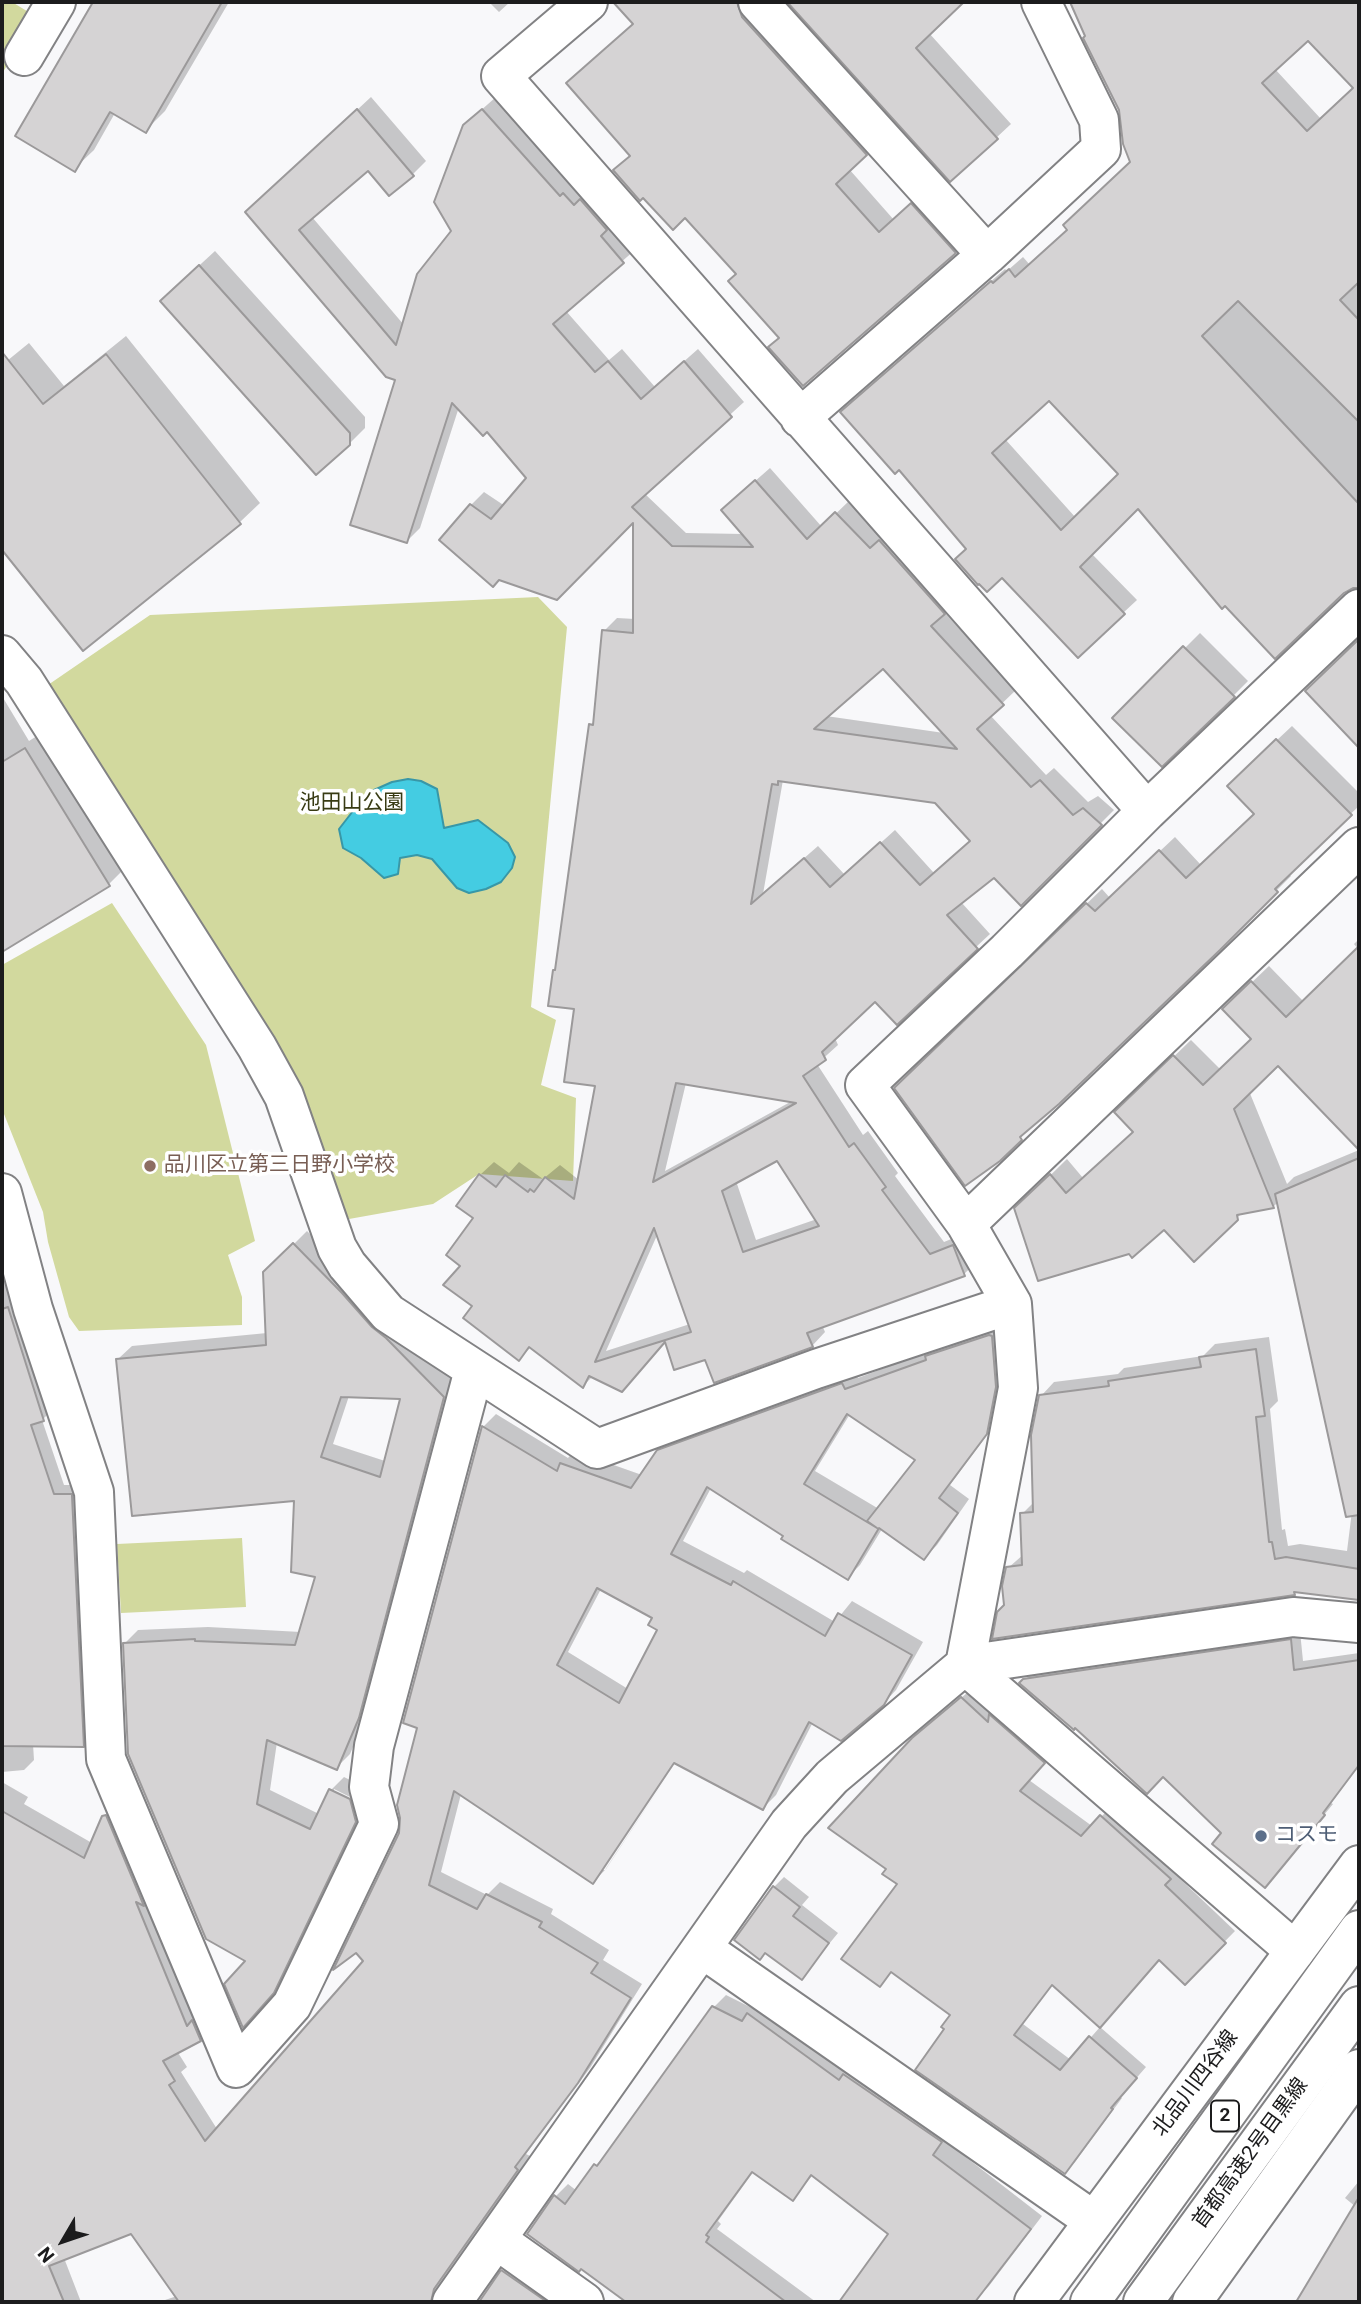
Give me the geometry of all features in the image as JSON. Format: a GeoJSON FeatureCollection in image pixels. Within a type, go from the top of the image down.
{"type":"FeatureCollection","features":[{"type":"Feature","properties":{"kind":"main road"},"geometry":{"type":"LineString","coordinates":[[24,56],[56,2]]}},
{"type":"Feature","properties":{"kind":"main road"},"geometry":{"type":"LineString","coordinates":[[589,2],[500,76],[1147,811]]}},
{"type":"Feature","properties":{"kind":"main road"},"geometry":{"type":"LineString","coordinates":[[758,2],[987,255]]}},
{"type":"Feature","properties":{"kind":"main road"},"geometry":{"type":"LineString","coordinates":[[800,418],[987,255],[1101,149],[1099,120],[1041,2]]}},
{"type":"Feature","properties":{"kind":"main road"},"geometry":{"type":"LineString","coordinates":[[965,1665],[1018,1388],[1012,1304],[966,1224],[865,1085],[1359,610]]}},
{"type":"Feature","properties":{"kind":"main road"},"geometry":{"type":"LineString","coordinates":[[2,654],[30,690],[284,1096],[337,1248],[346,1265],[388,1313],[474,1370],[597,1449],[816,1369],[1012,1304]]}},
{"type":"Feature","properties":{"kind":"main road"},"geometry":{"type":"LineString","coordinates":[[966,1224],[1359,847]]}},
{"type":"Feature","properties":{"kind":"main road"},"geometry":{"type":"LineString","coordinates":[[2,1193],[33,1309],[94,1492],[106,1759],[236,2068],[292,2005],[379,1824],[369,1787],[374,1746],[474,1370]]}},
{"type":"Feature","properties":{"kind":"main road"},"geometry":{"type":"LineString","coordinates":[[452,2302],[789,1824],[832,1777],[965,1665],[1293,1616],[1359,1623]]}},
{"type":"Feature","properties":{"kind":"main road"},"geometry":{"type":"LineString","coordinates":[[965,1665],[1295,1951]]}},
{"type":"Feature","properties":{"kind":"main road","name":"北品川四谷線"},"geometry":{"type":"LineString","coordinates":[[1034,2302],[1359,1866]]}},
{"type":"Feature","properties":{"kind":"main road","name":"首都高速2号目黒線"},"geometry":{"type":"LineString","coordinates":[[1090,2302],[1359,1930]]}},
{"type":"Feature","properties":{"kind":"main road"},"geometry":{"type":"LineString","coordinates":[[703,1949],[1094,2221]]}},
{"type":"Feature","properties":{"kind":"main road","name":"首都高速2号目黒線"},"geometry":{"type":"LineString","coordinates":[[1143,2302],[1359,2006]]}},
{"type":"Feature","properties":{"kind":"main road"},"geometry":{"type":"LineString","coordinates":[[1192,2302],[1359,2069]]}},
{"type":"Feature","properties":{"kind":"main road"},"geometry":{"type":"LineString","coordinates":[[497,2240],[584,2302]]}},
{"type":"Feature","properties":{"kind":"green space"},"geometry":{"type":"Polygon","coordinates":[[[2,2],[12,2],[35,16],[2,74],[2,2]]]}},
{"type":"Feature","properties":{"kind":"green space","name":"池田山公園"},"geometry":{"type":"Polygon","coordinates":[[[538,597],[567,627],[531,1007],[556,1020],[541,1085],[576,1098],[573,1181],[479,1174],[433,1204],[349,1219],[251,1015],[45,687],[150,615],[538,597]]]}},
{"type":"Feature","properties":{"kind":"green space"},"geometry":{"type":"Polygon","coordinates":[[[112,903],[206,1045],[255,1241],[228,1255],[242,1297],[242,1325],[79,1331],[69,1317],[48,1242],[43,1212],[2,1109],[2,965],[112,903]]]}},
{"type":"Feature","properties":{"kind":"green space"},"geometry":{"type":"Polygon","coordinates":[[[242,1538],[246,1607],[121,1613],[117,1544],[242,1538]]]}},
{"type":"Feature","properties":{"kind":"water"},"geometry":{"type":"Polygon","coordinates":[[[408,779],[421,781],[437,789],[444,828],[478,820],[508,843],[515,857],[512,868],[501,882],[469,893],[457,888],[432,859],[417,855],[400,858],[398,874],[384,878],[361,858],[343,848],[339,829],[360,802],[374,790],[408,779]]]}},
{"type":"Feature","properties":{"kind":"building"},"geometry":{"type":"Polygon","coordinates":[[[93,2],[222,2],[146,133],[110,112],[75,172],[15,136],[93,2]]]}},
{"type":"Feature","properties":{"kind":"building"},"geometry":{"type":"Polygon","coordinates":[[[613,2],[737,2],[742,17],[867,155],[836,184],[879,232],[911,203],[956,253],[803,386],[768,347],[779,338],[728,281],[736,274],[685,218],[673,230],[643,198],[640,201],[613,170],[630,156],[566,83],[633,24],[613,2]]]}},
{"type":"Feature","properties":{"kind":"building"},"geometry":{"type":"Polygon","coordinates":[[[787,2],[964,2],[916,48],[998,139],[950,182],[787,2]]]}},
{"type":"Feature","properties":{"kind":"building"},"geometry":{"type":"Polygon","coordinates":[[[1070,2],[1359,2],[1359,282],[1340,300],[1359,320],[1359,422],[1238,301],[1202,336],[1359,504],[1359,588],[1344,593],[1275,659],[1225,606],[1222,609],[1138,509],[1080,567],[1125,614],[1078,658],[1002,578],[987,592],[978,585],[955,559],[966,549],[899,470],[895,474],[840,412],[991,281],[993,283],[1009,269],[1015,277],[1067,230],[1063,225],[1130,162],[1123,144],[1119,110],[1083,38],[1085,36],[1070,2]],[[1308,41],[1262,83],[1307,131],[1353,88],[1308,41]],[[1049,401],[992,453],[1061,530],[1118,474],[1049,401]]]}},
{"type":"Feature","properties":{"kind":"building"},"geometry":{"type":"Polygon","coordinates":[[[357,109],[414,176],[389,196],[368,171],[299,230],[396,345],[417,274],[451,231],[434,202],[463,125],[482,109],[560,196],[563,193],[574,205],[580,199],[607,230],[601,236],[624,263],[553,324],[595,372],[608,361],[641,399],[684,361],[732,417],[632,507],[672,546],[753,547],[721,510],[755,480],[807,539],[835,512],[870,548],[879,540],[945,614],[931,626],[1004,705],[977,729],[1031,787],[1040,780],[1073,815],[1083,808],[1102,825],[1021,906],[994,878],[947,915],[978,949],[897,1025],[875,1002],[822,1052],[826,1060],[803,1076],[849,1147],[854,1143],[886,1187],[882,1190],[930,1254],[953,1245],[965,1276],[807,1333],[813,1347],[714,1383],[705,1360],[674,1370],[665,1342],[622,1392],[589,1376],[583,1388],[529,1347],[519,1361],[463,1318],[472,1306],[443,1285],[460,1266],[446,1255],[473,1218],[456,1206],[479,1174],[496,1187],[505,1175],[528,1192],[530,1189],[534,1192],[545,1177],[574,1199],[595,1086],[564,1082],[574,1009],[548,1006],[589,724],[593,725],[602,630],[633,633],[633,523],[557,600],[499,580],[493,587],[439,540],[470,504],[491,519],[526,478],[487,432],[483,436],[452,403],[407,543],[350,525],[395,380],[386,377],[245,212],[357,109]],[[883,669],[814,729],[957,749],[883,669]],[[778,781],[778,785],[772,784],[751,904],[804,858],[830,887],[880,842],[920,885],[970,841],[935,803],[778,781]],[[676,1083],[653,1182],[796,1103],[676,1083]],[[777,1161],[722,1191],[743,1252],[819,1226],[777,1161]],[[654,1228],[595,1362],[691,1332],[654,1228]]]}},
{"type":"Feature","properties":{"kind":"building"},"geometry":{"type":"Polygon","coordinates":[[[199,265],[350,433],[350,445],[316,475],[160,301],[199,265]]]}},
{"type":"Feature","properties":{"kind":"building"},"geometry":{"type":"Polygon","coordinates":[[[2,352],[43,404],[106,354],[241,524],[83,651],[2,550],[2,352]]]}},
{"type":"Feature","properties":{"kind":"building"},"geometry":{"type":"Polygon","coordinates":[[[1359,639],[1359,748],[1305,691],[1359,639]]]}},
{"type":"Feature","properties":{"kind":"building"},"geometry":{"type":"Polygon","coordinates":[[[1183,646],[1235,697],[1162,767],[1112,718],[1183,646]]]}},
{"type":"Feature","properties":{"kind":"building"},"geometry":{"type":"Polygon","coordinates":[[[1276,739],[1352,815],[1275,889],[1278,892],[1220,950],[1059,1104],[1020,1137],[1022,1140],[1000,1161],[965,1186],[894,1088],[1086,903],[1095,911],[1159,850],[1186,878],[1254,814],[1227,786],[1276,739]]]}},
{"type":"Feature","properties":{"kind":"building"},"geometry":{"type":"Polygon","coordinates":[[[25,748],[110,886],[2,952],[2,762],[25,748]]]}},
{"type":"Feature","properties":{"kind":"building"},"geometry":{"type":"Polygon","coordinates":[[[1359,946],[1359,1150],[1278,1066],[1234,1109],[1274,1208],[1237,1215],[1238,1220],[1194,1262],[1164,1230],[1132,1258],[1129,1254],[1038,1281],[1014,1208],[1050,1174],[1066,1193],[1133,1132],[1114,1112],[1173,1055],[1203,1085],[1251,1039],[1222,1009],[1251,981],[1286,1017],[1359,946]]]}},
{"type":"Feature","properties":{"kind":"building"},"geometry":{"type":"Polygon","coordinates":[[[1359,1158],[1359,1515],[1346,1517],[1275,1194],[1359,1158]]]}},
{"type":"Feature","properties":{"kind":"building"},"geometry":{"type":"Polygon","coordinates":[[[293,1243],[372,1327],[444,1397],[359,1718],[337,1770],[267,1740],[257,1804],[310,1829],[329,1789],[350,1799],[356,1822],[274,1993],[243,2028],[224,1984],[245,1961],[206,1939],[128,1754],[123,1643],[195,1639],[295,1645],[315,1577],[291,1572],[294,1501],[132,1516],[116,1359],[266,1345],[263,1272],[293,1243]],[[341,1397],[321,1457],[380,1477],[400,1399],[341,1397]]]}},
{"type":"Feature","properties":{"kind":"building"},"geometry":{"type":"Polygon","coordinates":[[[8,1307],[44,1421],[31,1425],[54,1494],[72,1494],[84,1747],[2,1746],[2,1309],[8,1307]]]}},
{"type":"Feature","properties":{"kind":"building"},"geometry":{"type":"Polygon","coordinates":[[[992,1336],[996,1387],[987,1434],[939,1498],[958,1513],[924,1560],[879,1528],[848,1580],[781,1539],[783,1536],[707,1487],[671,1554],[731,1585],[733,1581],[825,1636],[838,1613],[912,1655],[884,1705],[841,1741],[809,1722],[763,1810],[674,1763],[593,1884],[454,1791],[429,1885],[477,1909],[486,1894],[542,1922],[539,1927],[598,1963],[591,1973],[631,1998],[578,2083],[515,2167],[518,2170],[434,2289],[431,2302],[179,2302],[131,2234],[49,2266],[64,2302],[2,2302],[2,1811],[84,1858],[102,1816],[106,1815],[144,1906],[136,1902],[187,2026],[192,2020],[201,2041],[163,2061],[175,2081],[169,2085],[205,2141],[363,1961],[356,1953],[333,1970],[399,1833],[397,1805],[417,1728],[403,1723],[482,1426],[557,1471],[560,1463],[631,1488],[657,1450],[842,1383],[845,1389],[926,1360],[925,1356],[992,1336]],[[847,1414],[804,1484],[877,1528],[867,1521],[915,1460],[847,1414]],[[597,1588],[557,1665],[619,1703],[657,1630],[648,1625],[652,1618],[597,1588]]]}},
{"type":"Feature","properties":{"kind":"building"},"geometry":{"type":"Polygon","coordinates":[[[1256,1349],[1265,1416],[1256,1417],[1269,1542],[1272,1542],[1275,1559],[1286,1557],[1359,1569],[1359,1600],[1294,1592],[1295,1595],[992,1639],[997,1612],[1004,1605],[1002,1586],[1006,1567],[1022,1565],[1020,1513],[1033,1512],[1031,1435],[1039,1395],[1109,1386],[1108,1381],[1201,1367],[1199,1357],[1256,1349]]]}},
{"type":"Feature","properties":{"kind":"building"},"geometry":{"type":"Polygon","coordinates":[[[1291,1639],[1294,1670],[1359,1660],[1359,1765],[1323,1813],[1325,1815],[1265,1888],[1212,1844],[1221,1833],[1163,1777],[1147,1794],[1075,1728],[1074,1730],[1019,1683],[1023,1679],[1291,1639]]]}},
{"type":"Feature","properties":{"kind":"building"},"geometry":{"type":"Polygon","coordinates":[[[961,1697],[988,1722],[989,1714],[1045,1763],[1020,1791],[1081,1836],[1100,1815],[1171,1879],[1165,1885],[1226,1943],[1185,1985],[1159,1960],[1100,2028],[1052,1985],[1014,2035],[1060,2070],[1089,2036],[1137,2078],[1111,2108],[1113,2109],[1065,2174],[915,2070],[944,2029],[941,2027],[950,2015],[891,1972],[880,1987],[841,1959],[897,1884],[882,1874],[886,1869],[828,1828],[912,1738],[961,1697]]]}},
{"type":"Feature","properties":{"kind":"building"},"geometry":{"type":"Polygon","coordinates":[[[773,1886],[800,1907],[793,1916],[829,1943],[802,1980],[765,1953],[760,1960],[734,1940],[773,1886]]]}},
{"type":"Feature","properties":{"kind":"building"},"geometry":{"type":"Polygon","coordinates":[[[712,2006],[742,2021],[747,2013],[839,2080],[843,2074],[942,2142],[933,2155],[1031,2229],[975,2302],[839,2302],[888,2234],[811,2175],[793,2201],[752,2172],[706,2235],[709,2237],[706,2242],[786,2302],[626,2302],[527,2234],[554,2195],[565,2204],[594,2164],[597,2166],[712,2006]]]}},
{"type":"Feature","properties":{"kind":"building"},"geometry":{"type":"Polygon","coordinates":[[[1359,2197],[1359,2302],[1296,2302],[1359,2197]]]}},
{"type":"Feature","properties":{"kind":"building"},"geometry":{"type":"Polygon","coordinates":[[[501,2270],[547,2302],[479,2302],[501,2270]]]}},
{"type":"Feature","properties":{"kind":"place","name":"品川区立第三日野小学校"},"geometry":{"type":"Point","coordinates":[150,1166]}},
{"type":"Feature","properties":{"kind":"place","name":"コスモ"},"geometry":{"type":"Point","coordinates":[1261,1836]}}]}
